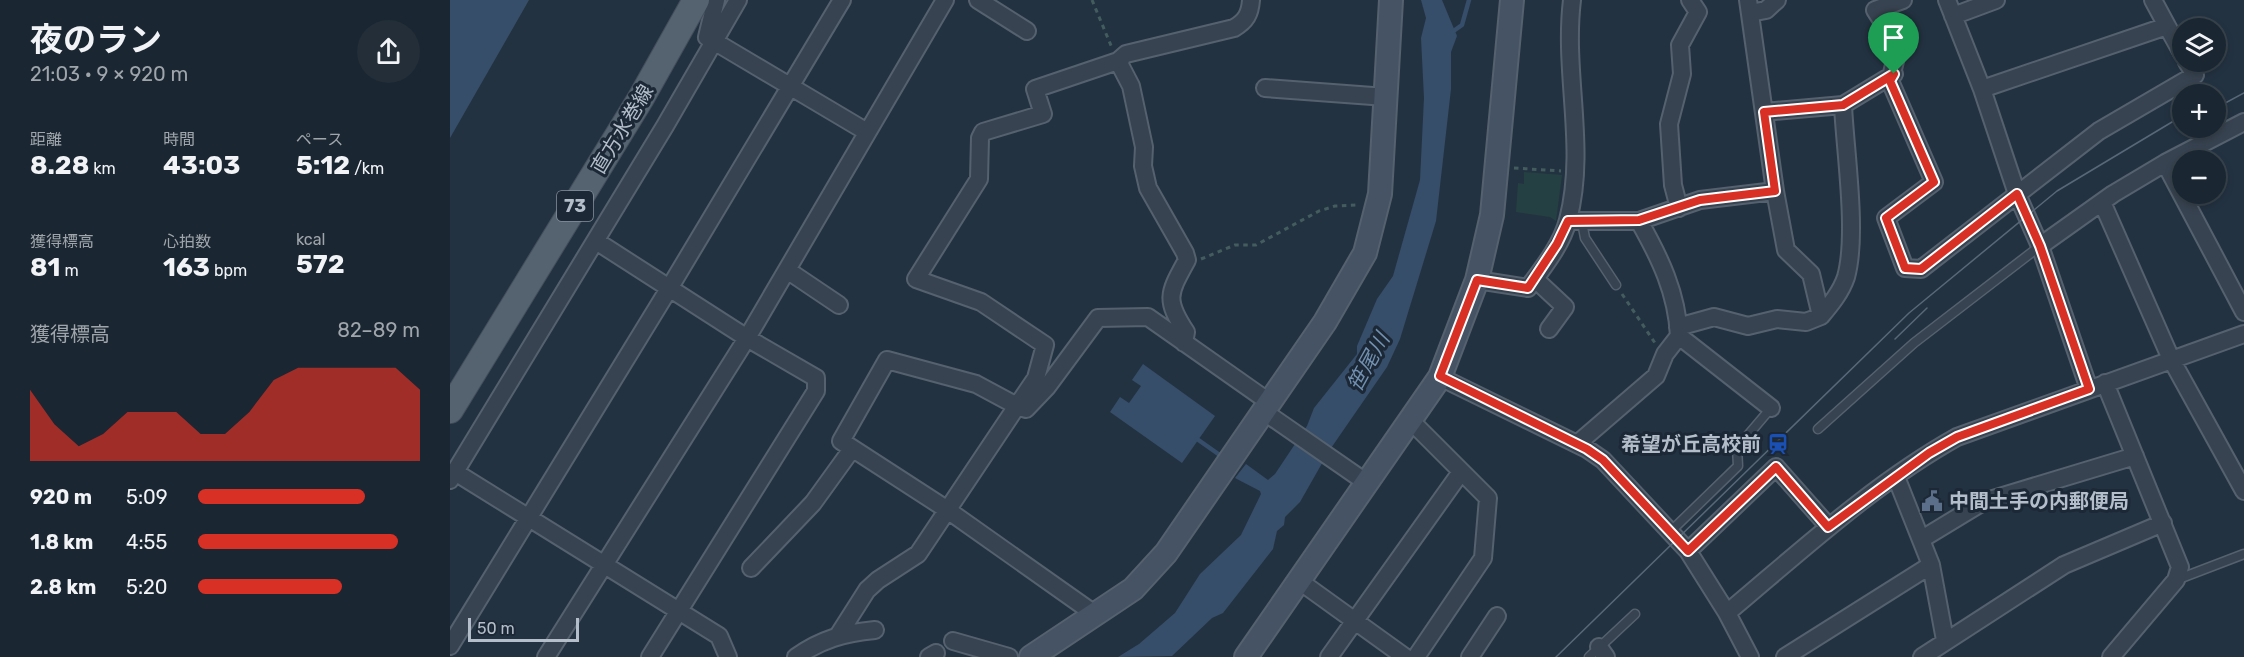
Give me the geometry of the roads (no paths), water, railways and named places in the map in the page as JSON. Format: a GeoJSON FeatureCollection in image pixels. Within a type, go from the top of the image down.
{"type":"FeatureCollection","features":[{"type":"Feature","properties":{"kind":"main road","name":"直方水巻線"},"geometry":{"type":"LineString","coordinates":[[450,410],[641,98],[696,0]]}},
{"type":"Feature","properties":{"kind":"street"},"geometry":{"type":"LineString","coordinates":[[716,0],[707,37],[867,132]]}},
{"type":"Feature","properties":{"kind":"street"},"geometry":{"type":"LineString","coordinates":[[728,657],[719,636],[530,518],[452,476],[596,241],[738,0]]}},
{"type":"Feature","properties":{"kind":"street"},"geometry":{"type":"LineString","coordinates":[[450,646],[530,518],[842,0]]}},
{"type":"Feature","properties":{"kind":"street"},"geometry":{"type":"LineString","coordinates":[[546,657],[747,338],[945,0]]}},
{"type":"Feature","properties":{"kind":"street"},"geometry":{"type":"LineString","coordinates":[[978,0],[1027,31]]}},
{"type":"Feature","properties":{"kind":"street"},"geometry":{"type":"LineString","coordinates":[[839,634],[867,590],[878,580],[918,554],[946,509],[1036,378],[1045,345],[981,302],[916,279],[979,179],[980,138],[983,132],[1043,114],[1035,89],[1119,61],[1125,54],[1234,28],[1243,23],[1250,12],[1251,0]]}},
{"type":"Feature","properties":{"kind":"street"},"geometry":{"type":"LineString","coordinates":[[1031,657],[1133,589],[1166,553],[1270,411],[1365,253],[1380,194],[1391,0]]}},
{"type":"Feature","properties":{"kind":"street"},"geometry":{"type":"LineString","coordinates":[[1246,657],[1363,481],[1410,420],[1440,376],[1477,280],[1492,215],[1512,0]]}},
{"type":"Feature","properties":{"kind":"street"},"geometry":{"type":"LineString","coordinates":[[1477,280],[1528,288],[1557,244],[1575,222],[1577,157],[1569,32],[1572,0]]}},
{"type":"Feature","properties":{"kind":"street"},"geometry":{"type":"LineString","coordinates":[[1679,208],[1673,185],[1669,124],[1682,74],[1680,45],[1698,12],[1690,0]]}},
{"type":"Feature","properties":{"kind":"street"},"geometry":{"type":"LineString","coordinates":[[1777,0],[1766,10],[1749,6],[1775,191],[1786,250],[1811,274],[1821,316]]}},
{"type":"Feature","properties":{"kind":"street"},"geometry":{"type":"LineString","coordinates":[[1903,0],[1875,10],[1893,38],[1896,57],[1894,74],[1890,81],[1934,182],[1886,218],[1905,268],[1921,269],[2099,131],[2195,75],[2193,72]]}},
{"type":"Feature","properties":{"kind":"street"},"geometry":{"type":"LineString","coordinates":[[1947,0],[1982,89],[2017,194],[2097,386],[2135,456],[2180,567],[2176,580],[2111,657]]}},
{"type":"Feature","properties":{"kind":"street"},"geometry":{"type":"LineString","coordinates":[[1953,16],[1996,0]]}},
{"type":"Feature","properties":{"kind":"street"},"geometry":{"type":"LineString","coordinates":[[2153,0],[2172,35]]}},
{"type":"Feature","properties":{"kind":"street"},"geometry":{"type":"LineString","coordinates":[[1982,89],[2167,26]]}},
{"type":"Feature","properties":{"kind":"street"},"geometry":{"type":"LineString","coordinates":[[1119,61],[1131,86],[1144,147],[1143,166],[1148,188],[1187,260],[1172,288],[1170,301],[1172,311],[1186,333],[1184,343]]}},
{"type":"Feature","properties":{"kind":"street"},"geometry":{"type":"LineString","coordinates":[[1764,112],[1843,105],[1894,74]]}},
{"type":"Feature","properties":{"kind":"street"},"geometry":{"type":"LineString","coordinates":[[1265,88],[1386,97]]}},
{"type":"Feature","properties":{"kind":"street"},"geometry":{"type":"LineString","coordinates":[[1678,332],[1714,317],[1748,326],[1778,319],[1806,322],[1821,316],[1836,298],[1846,278],[1851,245],[1843,105]]}},
{"type":"Feature","properties":{"kind":"street"},"geometry":{"type":"LineString","coordinates":[[2040,246],[2102,202],[2165,163],[2244,123]]}},
{"type":"Feature","properties":{"kind":"street"},"geometry":{"type":"LineString","coordinates":[[2165,163],[2244,312]]}},
{"type":"Feature","properties":{"kind":"street"},"geometry":{"type":"LineString","coordinates":[[1575,222],[1639,220],[1700,200],[1775,191]]}},
{"type":"Feature","properties":{"kind":"street"},"geometry":{"type":"LineString","coordinates":[[2102,202],[2171,359],[2244,491]]}},
{"type":"Feature","properties":{"kind":"street"},"geometry":{"type":"LineString","coordinates":[[1577,444],[1656,376],[1678,332],[1678,314],[1665,268],[1639,220]]}},
{"type":"Feature","properties":{"kind":"street"},"geometry":{"type":"LineString","coordinates":[[596,241],[747,338],[816,378],[816,391],[650,657]]}},
{"type":"Feature","properties":{"kind":"street"},"geometry":{"type":"LineString","coordinates":[[787,270],[839,305]]}},
{"type":"Feature","properties":{"kind":"street"},"geometry":{"type":"LineString","coordinates":[[1535,279],[1564,307],[1549,329]]}},
{"type":"Feature","properties":{"kind":"street"},"geometry":{"type":"LineString","coordinates":[[1096,615],[946,509],[842,441],[887,360],[976,384],[1026,409],[1047,387],[1098,318],[1148,318],[1184,343],[1363,481]]}},
{"type":"Feature","properties":{"kind":"street"},"geometry":{"type":"LineString","coordinates":[[1678,332],[1771,408]]}},
{"type":"Feature","properties":{"kind":"street"},"geometry":{"type":"LineString","coordinates":[[1727,614],[1828,527],[1929,453],[1957,437],[2244,334]]}},
{"type":"Feature","properties":{"kind":"street"},"geometry":{"type":"LineString","coordinates":[[1440,376],[1577,444],[1603,460],[1688,551],[1727,614],[1750,657]]}},
{"type":"Feature","properties":{"kind":"street"},"geometry":{"type":"LineString","coordinates":[[1410,420],[1488,498],[1483,558],[1416,657]]}},
{"type":"Feature","properties":{"kind":"street"},"geometry":{"type":"LineString","coordinates":[[751,568],[813,503],[852,449]]}},
{"type":"Feature","properties":{"kind":"street"},"geometry":{"type":"LineString","coordinates":[[1922,539],[1983,502],[2135,456]]}},
{"type":"Feature","properties":{"kind":"street"},"geometry":{"type":"LineString","coordinates":[[1688,551],[1776,467],[1828,527]]}},
{"type":"Feature","properties":{"kind":"street"},"geometry":{"type":"LineString","coordinates":[[1329,657],[1461,472]]}},
{"type":"Feature","properties":{"kind":"street"},"geometry":{"type":"LineString","coordinates":[[1896,477],[1922,539],[1930,565],[1945,640]]}},
{"type":"Feature","properties":{"kind":"street"},"geometry":{"type":"LineString","coordinates":[[1922,657],[1945,640],[2064,566],[2163,523]]}},
{"type":"Feature","properties":{"kind":"street"},"geometry":{"type":"LineString","coordinates":[[1785,657],[1930,565]]}},
{"type":"Feature","properties":{"kind":"street"},"geometry":{"type":"LineString","coordinates":[[1298,580],[1405,657]]}},
{"type":"Feature","properties":{"kind":"street"},"geometry":{"type":"LineString","coordinates":[[1470,657],[1497,616]]}},
{"type":"Feature","properties":{"kind":"street"},"geometry":{"type":"LineString","coordinates":[[796,657],[814,644],[839,634],[875,630]]}},
{"type":"Feature","properties":{"kind":"street"},"geometry":{"type":"LineString","coordinates":[[953,641],[1009,657]]}},
{"type":"Feature","properties":{"kind":"lane"},"geometry":{"type":"LineString","coordinates":[[1575,222],[1616,285]]}},
{"type":"Feature","properties":{"kind":"lane"},"geometry":{"type":"LineString","coordinates":[[1818,429],[1914,343],[2040,246]]}},
{"type":"Feature","properties":{"kind":"lane"},"geometry":{"type":"LineString","coordinates":[[1670,532],[1738,466],[1737,448],[1771,408]]}},
{"type":"Feature","properties":{"kind":"lane"},"geometry":{"type":"LineString","coordinates":[[2176,580],[2244,554]]}},
{"type":"Feature","properties":{"kind":"lane"},"geometry":{"type":"LineString","coordinates":[[1598,654],[1635,614]]}},
{"type":"Feature","properties":{"kind":"water"},"geometry":{"type":"Polygon","coordinates":[[[450,0],[529,0],[450,138],[450,0]]]}},
{"type":"Feature","properties":{"kind":"water","name":"笹尾川"},"geometry":{"type":"Polygon","coordinates":[[[1421,0],[1442,0],[1457,36],[1451,52],[1451,89],[1436,221],[1400,339],[1387,367],[1329,451],[1300,502],[1285,517],[1284,525],[1277,531],[1273,549],[1223,613],[1212,618],[1172,656],[1118,657],[1139,644],[1175,613],[1200,574],[1241,535],[1261,494],[1260,491],[1235,478],[1246,464],[1268,480],[1275,474],[1307,426],[1314,408],[1357,354],[1357,346],[1377,299],[1393,276],[1420,180],[1424,98],[1421,38],[1426,18],[1421,0]]]}},
{"type":"Feature","properties":{"kind":"water"},"geometry":{"type":"Polygon","coordinates":[[[1143,364],[1215,416],[1182,463],[1110,412],[1120,397],[1129,403],[1141,386],[1132,380],[1143,364]]]}},
{"type":"Feature","properties":{"kind":"waterway"},"geometry":{"type":"LineString","coordinates":[[1452,32],[1462,25],[1469,0]]}},
{"type":"Feature","properties":{"kind":"waterway"},"geometry":{"type":"LineString","coordinates":[[1197,439],[1224,458]]}},
{"type":"Feature","properties":{"kind":"tram line"},"geometry":{"type":"LineString","coordinates":[[2226,103],[2244,93]]}},
{"type":"Feature","properties":{"kind":"tram line"},"geometry":{"type":"LineString","coordinates":[[1556,657],[1909,313],[2057,191],[2172,122]]}},
{"type":"Feature","properties":{"kind":"tram line"},"geometry":{"type":"LineString","coordinates":[[1895,339],[1927,308]]}},
{"type":"Feature","properties":{"kind":"place","name":"希望が丘高校前"},"geometry":{"type":"Point","coordinates":[1778,444]}},
{"type":"Feature","properties":{"kind":"place","name":"中間土手の内郵便局"},"geometry":{"type":"Point","coordinates":[1932,501]}}]}
